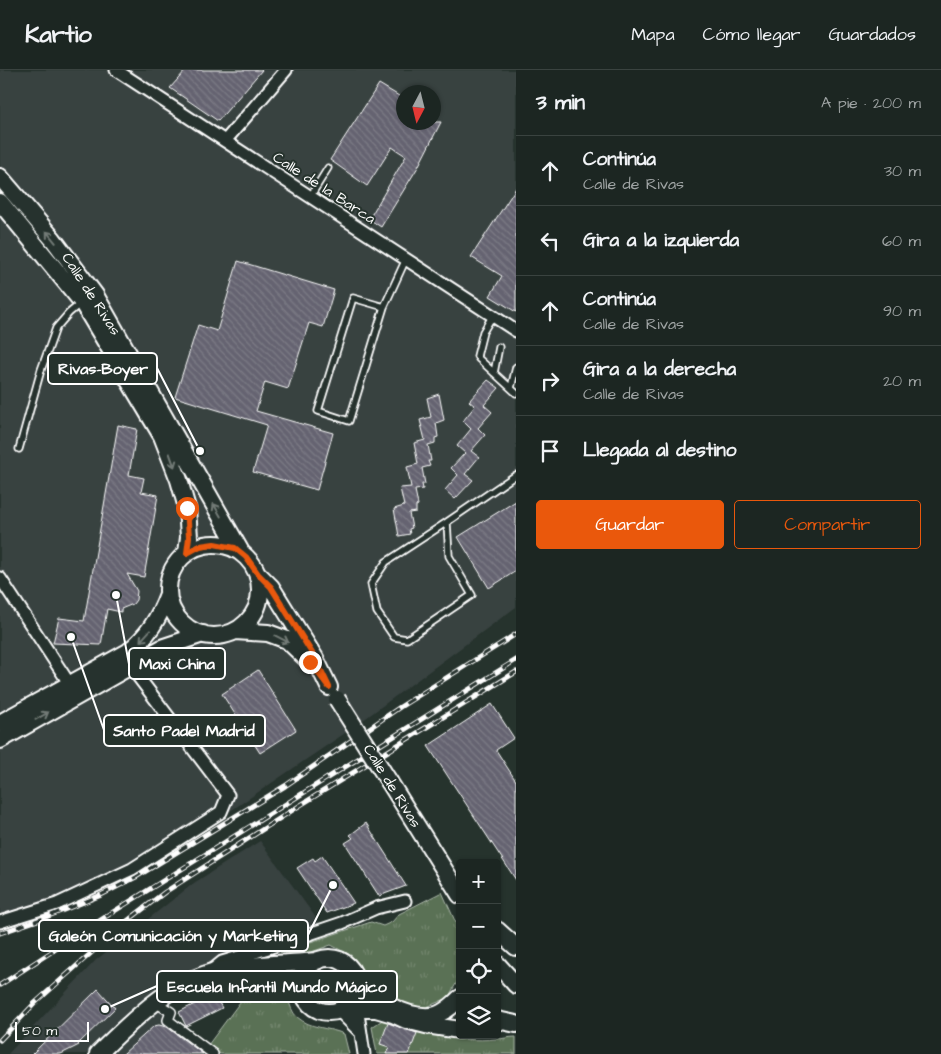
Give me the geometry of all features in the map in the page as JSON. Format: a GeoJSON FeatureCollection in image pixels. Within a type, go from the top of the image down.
{"type":"FeatureCollection","features":[{"type":"Feature","properties":{"kind":"main road","name":"Calle de Rivas"},"geometry":{"type":"LineString","coordinates":[[0,177],[53,239],[95,295],[241,552]]}},
{"type":"Feature","properties":{"kind":"main road","name":"Calle de Rivas"},"geometry":{"type":"LineString","coordinates":[[0,202],[40,248],[82,302],[162,436],[170,454],[187,508],[189,537],[187,553]]}},
{"type":"Feature","properties":{"kind":"main road"},"geometry":{"type":"LineString","coordinates":[[0,723],[69,683],[128,652],[139,643],[151,630],[161,614],[168,594],[172,571],[187,553],[200,546],[214,544],[228,546],[241,552],[251,562],[258,574],[260,590],[257,607],[248,621],[235,631],[219,636],[203,634],[191,629],[180,621],[173,610],[168,594]]}},
{"type":"Feature","properties":{"kind":"main road","name":"Calle de Rivas"},"geometry":{"type":"LineString","coordinates":[[258,574],[271,587],[315,658],[333,693]]}},
{"type":"Feature","properties":{"kind":"main road","name":"Calle de Rivas"},"geometry":{"type":"LineString","coordinates":[[235,631],[268,633],[287,640],[310,662],[333,693],[456,887]]}},
{"type":"Feature","properties":{"kind":"main road"},"geometry":{"type":"LineString","coordinates":[[0,740],[164,647],[203,634]]}},
{"type":"Feature","properties":{"kind":"main road"},"geometry":{"type":"LineString","coordinates":[[501,932],[516,929]]}},
{"type":"Feature","properties":{"kind":"main road"},"geometry":{"type":"LineString","coordinates":[[501,934],[516,947]]}},
{"type":"Feature","properties":{"kind":"main road"},"geometry":{"type":"LineString","coordinates":[[264,957],[303,983]]}},
{"type":"Feature","properties":{"kind":"main road"},"geometry":{"type":"LineString","coordinates":[[98,1054],[144,1010],[168,992],[206,975],[264,957],[317,961],[324,959],[339,960],[351,970],[349,1001]]}},
{"type":"Feature","properties":{"kind":"main road"},"geometry":{"type":"LineString","coordinates":[[317,961],[305,974],[303,992],[307,1000],[321,1010],[330,1012],[349,1001],[378,1001],[413,1014],[431,1016],[443,1012],[456,1001]]}},
{"type":"Feature","properties":{"kind":"main road"},"geometry":{"type":"LineString","coordinates":[[501,968],[516,985]]}},
{"type":"Feature","properties":{"kind":"main road"},"geometry":{"type":"LineString","coordinates":[[349,1001],[393,1014],[406,1020],[456,1029]]}},
{"type":"Feature","properties":{"kind":"street","name":"Calle de la Barca"},"geometry":{"type":"LineString","coordinates":[[116,70],[516,330]]}},
{"type":"Feature","properties":{"kind":"street"},"geometry":{"type":"LineString","coordinates":[[225,141],[286,70]]}},
{"type":"Feature","properties":{"kind":"street"},"geometry":{"type":"LineString","coordinates":[[0,578],[69,683]]}},
{"type":"Feature","properties":{"kind":"street"},"geometry":{"type":"LineString","coordinates":[[0,922],[57,904],[132,869],[221,812],[228,795],[130,666]]}},
{"type":"Feature","properties":{"kind":"street"},"geometry":{"type":"LineString","coordinates":[[264,957],[376,908],[405,901]]}},
{"type":"Feature","properties":{"kind":"street"},"geometry":{"type":"LineString","coordinates":[[349,1001],[360,1032]]}},
{"type":"Feature","properties":{"kind":"street"},"geometry":{"type":"LineString","coordinates":[[349,1001],[360,1032],[364,1054]]}},
{"type":"Feature","properties":{"kind":"street"},"geometry":{"type":"LineString","coordinates":[[155,1002],[171,1012],[168,1020],[214,1054]]}},
{"type":"Feature","properties":{"kind":"street"},"geometry":{"type":"LineString","coordinates":[[360,1032],[368,1015],[376,1009]]}},
{"type":"Feature","properties":{"kind":"lane"},"geometry":{"type":"LineString","coordinates":[[310,196],[328,168]]}},
{"type":"Feature","properties":{"kind":"lane"},"geometry":{"type":"LineString","coordinates":[[384,307],[354,298],[318,410],[348,421],[384,307],[406,259]]}},
{"type":"Feature","properties":{"kind":"lane"},"geometry":{"type":"LineString","coordinates":[[19,449],[41,370],[56,328],[68,313],[82,302]]}},
{"type":"Feature","properties":{"kind":"lane"},"geometry":{"type":"LineString","coordinates":[[493,316],[483,332],[477,356],[514,391]]}},
{"type":"Feature","properties":{"kind":"lane"},"geometry":{"type":"LineString","coordinates":[[494,373],[499,347]]}},
{"type":"Feature","properties":{"kind":"lane"},"geometry":{"type":"LineString","coordinates":[[514,391],[516,366]]}},
{"type":"Feature","properties":{"kind":"lane"},"geometry":{"type":"LineString","coordinates":[[447,522],[449,556],[472,595],[407,639],[394,638],[377,612],[372,584],[386,562],[516,475]]}},
{"type":"Feature","properties":{"kind":"shaded area"},"geometry":{"type":"Polygon","coordinates":[[[0,70],[516,70],[516,607],[351,729],[223,816],[82,892],[0,919],[0,70]]]}},
{"type":"Feature","properties":{"kind":"shaded area"},"geometry":{"type":"Polygon","coordinates":[[[260,841],[324,929],[265,949],[263,965],[247,966],[156,1001],[171,1012],[169,1020],[213,1054],[8,1054],[96,960],[194,883],[260,841]]]}},
{"type":"Feature","properties":{"kind":"green space"},"geometry":{"type":"Polygon","coordinates":[[[442,892],[456,923],[456,984],[448,998],[424,1008],[399,1004],[379,993],[352,956],[331,945],[300,956],[280,952],[371,922],[383,926],[392,922],[399,914],[442,892]]]}},
{"type":"Feature","properties":{"kind":"green space"},"geometry":{"type":"Polygon","coordinates":[[[270,981],[279,984],[283,988],[294,1013],[302,1021],[344,1034],[349,1054],[220,1054],[208,1045],[255,982],[270,981]]]}},
{"type":"Feature","properties":{"kind":"green space"},"geometry":{"type":"Polygon","coordinates":[[[384,1019],[425,1032],[456,1039],[481,1040],[516,1037],[516,1054],[377,1054],[372,1027],[384,1019]]]}},
{"type":"Feature","properties":{"kind":"building"},"geometry":{"type":"Polygon","coordinates":[[[186,70],[262,70],[218,121],[170,88],[186,70]]]}},
{"type":"Feature","properties":{"kind":"building"},"geometry":{"type":"Polygon","coordinates":[[[379,84],[396,94],[396,130],[437,130],[418,167],[381,227],[369,219],[406,156],[392,147],[367,186],[330,160],[379,84]]]}},
{"type":"Feature","properties":{"kind":"building"},"geometry":{"type":"Polygon","coordinates":[[[516,188],[516,312],[490,296],[502,276],[471,257],[516,188]]]}},
{"type":"Feature","properties":{"kind":"building"},"geometry":{"type":"Polygon","coordinates":[[[238,261],[334,290],[323,327],[309,323],[288,389],[265,382],[256,411],[333,433],[317,490],[253,472],[267,425],[175,397],[198,325],[217,331],[238,261]]]}},
{"type":"Feature","properties":{"kind":"building"},"geometry":{"type":"Polygon","coordinates":[[[488,380],[499,388],[484,405],[492,412],[478,428],[485,435],[471,451],[479,457],[465,474],[473,480],[455,499],[445,490],[458,475],[451,468],[465,453],[457,446],[471,429],[463,421],[475,406],[469,401],[488,380]]]}},
{"type":"Feature","properties":{"kind":"building"},"geometry":{"type":"Polygon","coordinates":[[[439,394],[444,420],[436,423],[438,437],[435,438],[435,443],[428,445],[431,461],[428,461],[430,466],[422,468],[425,484],[422,484],[423,489],[415,490],[418,505],[416,506],[416,512],[409,513],[412,528],[409,529],[410,534],[399,536],[394,509],[404,506],[400,488],[411,487],[407,467],[418,464],[414,443],[425,440],[420,420],[431,417],[427,398],[439,394]]]}},
{"type":"Feature","properties":{"kind":"building"},"geometry":{"type":"Polygon","coordinates":[[[118,425],[137,429],[129,475],[144,478],[141,492],[158,495],[144,577],[127,574],[137,591],[136,600],[133,604],[121,609],[121,612],[107,609],[101,645],[53,643],[59,618],[84,621],[118,425]]]}},
{"type":"Feature","properties":{"kind":"building"},"geometry":{"type":"Polygon","coordinates":[[[516,501],[516,571],[489,588],[458,537],[516,501]]]}},
{"type":"Feature","properties":{"kind":"building"},"geometry":{"type":"Polygon","coordinates":[[[258,670],[296,730],[260,753],[222,694],[258,670]]]}},
{"type":"Feature","properties":{"kind":"building"},"geometry":{"type":"Polygon","coordinates":[[[492,704],[514,738],[496,750],[516,781],[516,880],[428,746],[492,704]]]}},
{"type":"Feature","properties":{"kind":"building"},"geometry":{"type":"Polygon","coordinates":[[[366,823],[406,886],[379,896],[345,843],[353,838],[350,835],[366,823]]]}},
{"type":"Feature","properties":{"kind":"building"},"geometry":{"type":"Polygon","coordinates":[[[322,856],[354,903],[327,913],[297,868],[313,858],[315,861],[322,856]]]}},
{"type":"Feature","properties":{"kind":"building"},"geometry":{"type":"Polygon","coordinates":[[[98,989],[115,1008],[79,1045],[61,1054],[32,1054],[98,989]]]}},
{"type":"Feature","properties":{"kind":"building"},"geometry":{"type":"Polygon","coordinates":[[[214,994],[222,1008],[186,1026],[179,1012],[214,994]]]}},
{"type":"Feature","properties":{"kind":"building"},"geometry":{"type":"Polygon","coordinates":[[[388,1023],[417,1033],[409,1054],[386,1054],[389,1047],[380,1044],[388,1023]]]}},
{"type":"Feature","properties":{"kind":"building"},"geometry":{"type":"Polygon","coordinates":[[[154,1026],[167,1027],[203,1054],[123,1054],[154,1026]]]}},
{"type":"Feature","properties":{"kind":"railway"},"geometry":{"type":"LineString","coordinates":[[0,933],[99,896],[136,877],[285,786],[400,707],[516,634]]}},
{"type":"Feature","properties":{"kind":"railway"},"geometry":{"type":"LineString","coordinates":[[0,985],[113,912],[516,660]]}},
{"type":"Feature","properties":{"kind":"railway"},"geometry":{"type":"LineString","coordinates":[[0,1040],[35,1003],[126,922],[165,892],[299,806],[516,672]]}},
{"type":"Feature","properties":{"kind":"place","name":"Rivas-Boyer"},"geometry":{"type":"Point","coordinates":[200,451]}},
{"type":"Feature","properties":{"kind":"place","name":"Maxi China"},"geometry":{"type":"Point","coordinates":[116,595]}},
{"type":"Feature","properties":{"kind":"place","name":"Santo Padel Madrid"},"geometry":{"type":"Point","coordinates":[71,637]}},
{"type":"Feature","properties":{"kind":"place","name":"Galeón Comunicación y Marketing"},"geometry":{"type":"Point","coordinates":[333,885]}},
{"type":"Feature","properties":{"kind":"place","name":"Escuela Infantil Mundo Mágico"},"geometry":{"type":"Point","coordinates":[105,1009]}},
{"type":"Feature","properties":{"kind":"route"},"geometry":{"type":"LineString","coordinates":[[187,508],[189,537],[187,553],[207,544],[221,544],[241,552],[271,587],[315,658],[329,687],[310,662]]}}]}
